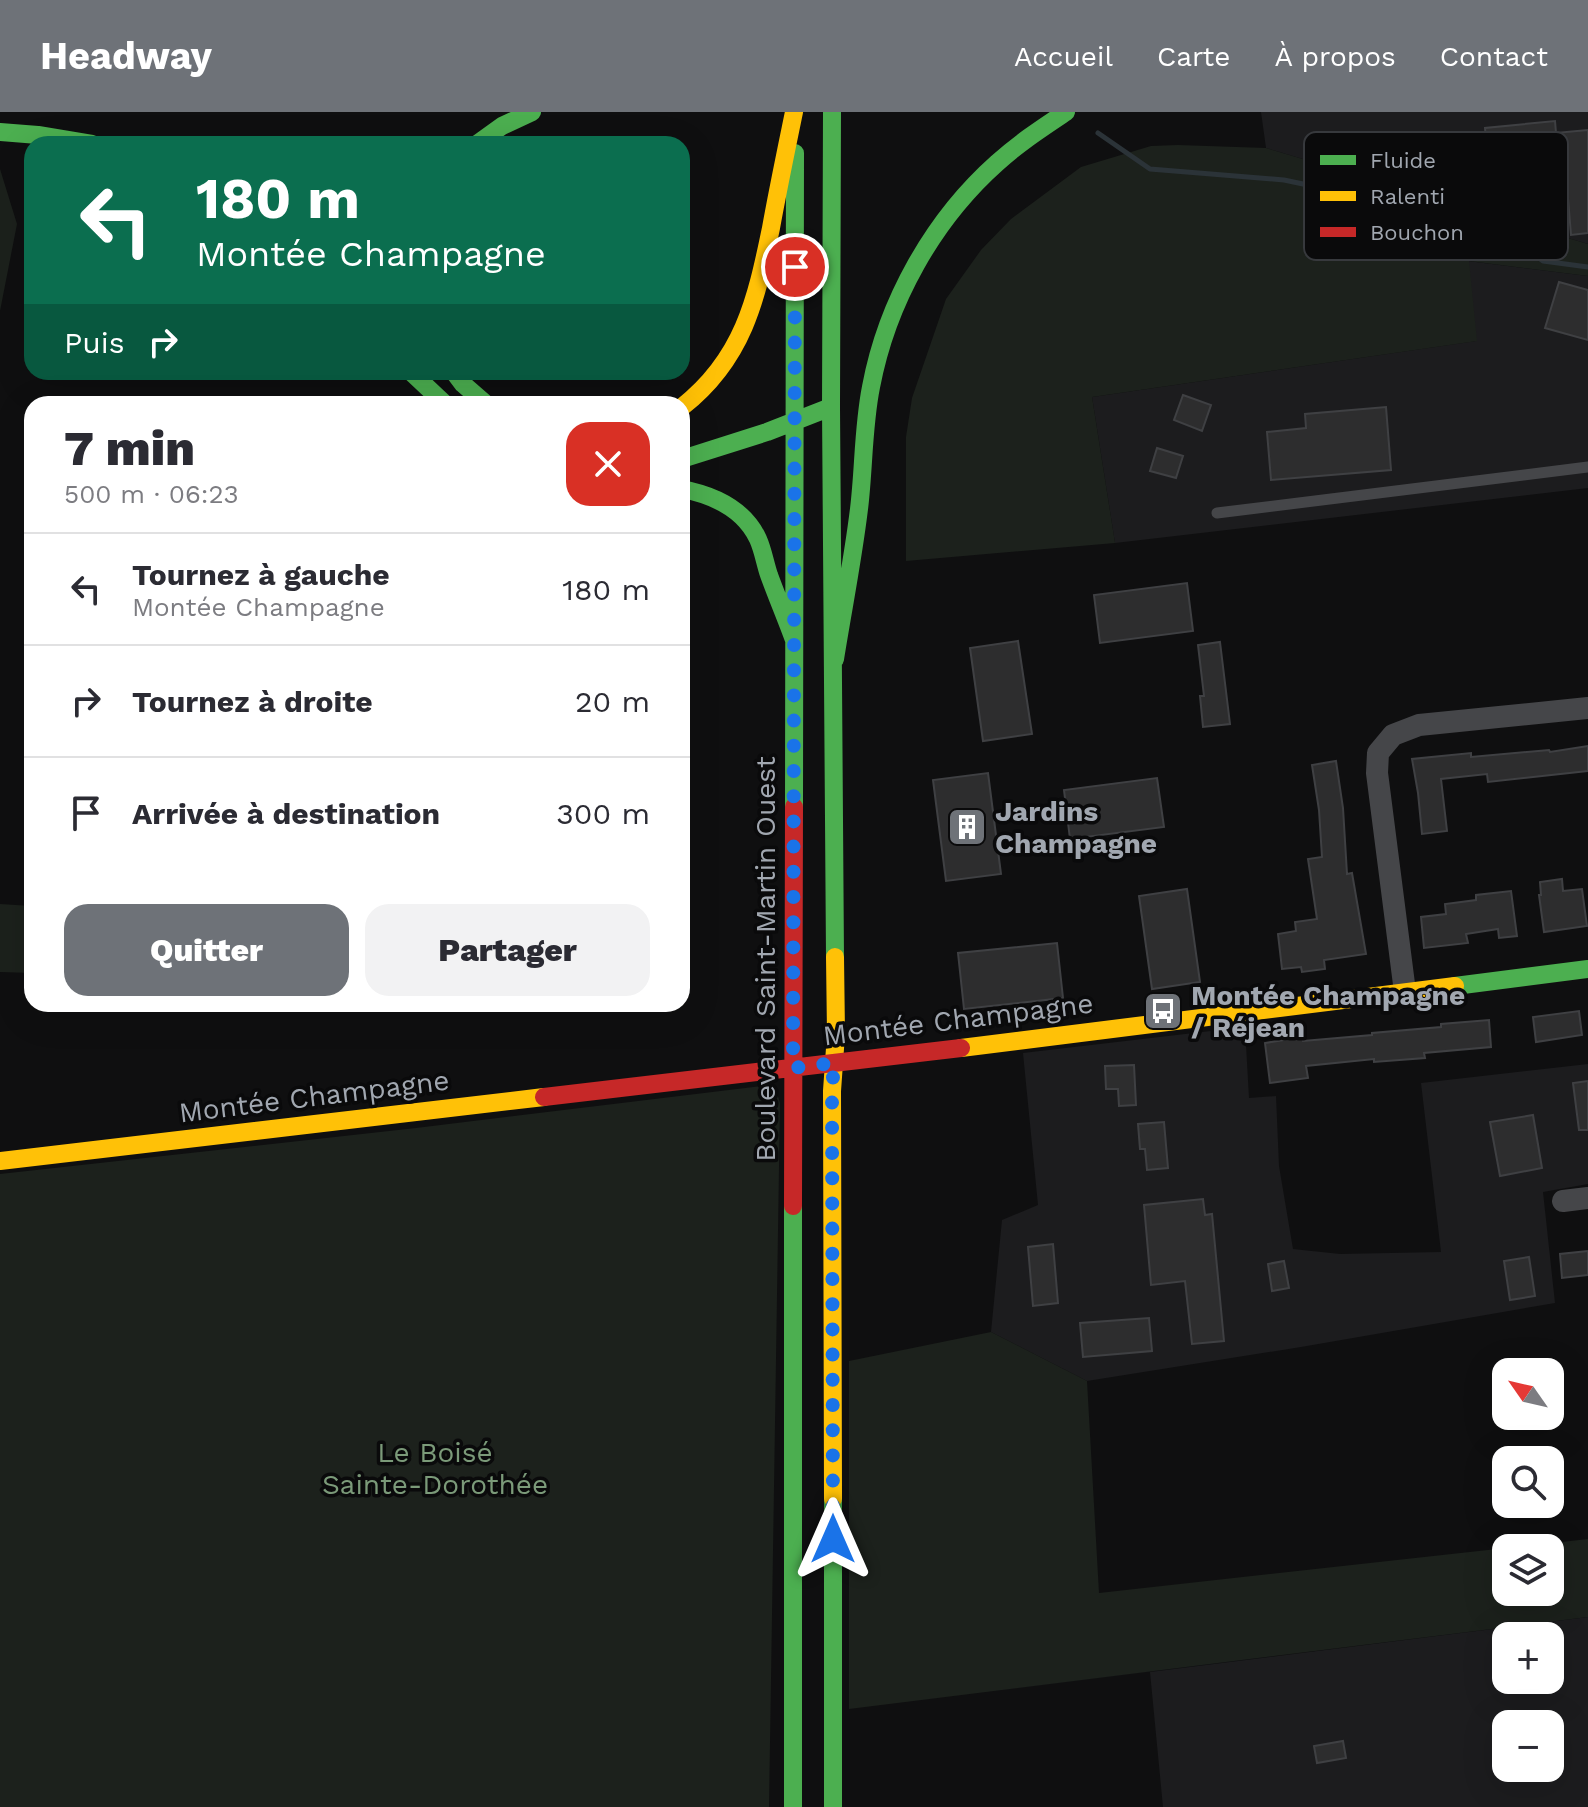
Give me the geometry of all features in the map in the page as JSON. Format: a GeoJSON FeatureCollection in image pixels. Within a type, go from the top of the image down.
{"type":"FeatureCollection","features":[{"type":"Feature","properties":{"kind":"main road"},"geometry":{"type":"LineString","coordinates":[[488,136],[532,112]]}},
{"type":"Feature","properties":{"kind":"main road"},"geometry":{"type":"LineString","coordinates":[[690,401],[708,386],[725,364],[740,340],[753,308],[794,112]]}},
{"type":"Feature","properties":{"kind":"main road","name":"Boulevard Saint-Martin Ouest"},"geometry":{"type":"LineString","coordinates":[[793,1807],[794,112]]}},
{"type":"Feature","properties":{"kind":"main road"},"geometry":{"type":"LineString","coordinates":[[832,112],[836,1034],[832,1167],[833,1807]]}},
{"type":"Feature","properties":{"kind":"main road"},"geometry":{"type":"LineString","coordinates":[[835,659],[862,495],[871,387],[895,310],[930,242],[967,194],[1006,155],[1066,112]]}},
{"type":"Feature","properties":{"kind":"main road"},"geometry":{"type":"LineString","coordinates":[[0,132],[44,136]]}},
{"type":"Feature","properties":{"kind":"main road"},"geometry":{"type":"LineString","coordinates":[[420,380],[436,396]]}},
{"type":"Feature","properties":{"kind":"main road"},"geometry":{"type":"LineString","coordinates":[[461,380],[476,396]]}},
{"type":"Feature","properties":{"kind":"main road"},"geometry":{"type":"LineString","coordinates":[[690,456],[767,432],[831,407]]}},
{"type":"Feature","properties":{"kind":"main road"},"geometry":{"type":"LineString","coordinates":[[690,491],[723,502],[753,530],[794,640]]}},
{"type":"Feature","properties":{"kind":"main road","name":"Montée Champagne"},"geometry":{"type":"LineString","coordinates":[[0,1161],[793,1068],[1588,969]]}},
{"type":"Feature","properties":{"kind":"street"},"geometry":{"type":"LineString","coordinates":[[1405,992],[1377,773],[1378,753],[1393,735],[1419,725],[1588,708]]}},
{"type":"Feature","properties":{"kind":"street"},"geometry":{"type":"LineString","coordinates":[[1563,1201],[1588,1198]]}},
{"type":"Feature","properties":{"kind":"lane"},"geometry":{"type":"LineString","coordinates":[[1217,513],[1588,467]]}},
{"type":"Feature","properties":{"kind":"shaded area"},"geometry":{"type":"Polygon","coordinates":[[[1261,112],[1588,112],[1588,244],[1568,238],[1568,132],[1304,132],[1304,159],[1266,148],[1261,112]]]}},
{"type":"Feature","properties":{"kind":"shaded area"},"geometry":{"type":"Polygon","coordinates":[[[1468,261],[1588,276],[1588,488],[1115,543],[1092,397],[1476,341],[1468,261]]]}},
{"type":"Feature","properties":{"kind":"shaded area"},"geometry":{"type":"Polygon","coordinates":[[[1245,1027],[1249,1098],[1276,1096],[1279,1166],[1293,1249],[1340,1254],[1441,1252],[1421,1083],[1588,1064],[1588,1184],[1543,1192],[1555,1303],[1087,1381],[991,1332],[1002,1220],[1038,1205],[1023,1053],[1245,1027]]]}},
{"type":"Feature","properties":{"kind":"shaded area"},"geometry":{"type":"Polygon","coordinates":[[[1588,1617],[1588,1807],[1163,1807],[1150,1672],[1492,1629],[1492,1694],[1564,1694],[1564,1622],[1548,1622],[1588,1617]]]}},
{"type":"Feature","properties":{"kind":"green space"},"geometry":{"type":"Polygon","coordinates":[[[1151,146],[1266,148],[1304,159],[1304,260],[1568,260],[1568,238],[1588,244],[1588,276],[1469,261],[1477,341],[1092,397],[1115,543],[906,561],[906,437],[912,398],[946,299],[981,250],[1011,219],[1081,167],[1151,146]]]}},
{"type":"Feature","properties":{"kind":"green space"},"geometry":{"type":"Polygon","coordinates":[[[0,169],[17,224],[0,311],[0,169]]]}},
{"type":"Feature","properties":{"kind":"green space"},"geometry":{"type":"Polygon","coordinates":[[[0,904],[24,906],[24,973],[0,972],[0,904]]]}},
{"type":"Feature","properties":{"kind":"green space","name":"Le Boisé Sainte-Dorothée"},"geometry":{"type":"Polygon","coordinates":[[[770,1085],[776,1090],[780,1103],[769,1807],[0,1807],[0,1174],[770,1085]]]}},
{"type":"Feature","properties":{"kind":"green space"},"geometry":{"type":"Polygon","coordinates":[[[991,1332],[1087,1381],[1099,1593],[1492,1550],[1492,1606],[1564,1606],[1564,1542],[1588,1539],[1588,1617],[1548,1622],[1492,1622],[1492,1629],[849,1709],[849,1361],[991,1332]]]}},
{"type":"Feature","properties":{"kind":"building"},"geometry":{"type":"Polygon","coordinates":[[[1555,121],[1556,132],[1485,132],[1485,128],[1555,121]]]}},
{"type":"Feature","properties":{"kind":"building"},"geometry":{"type":"Polygon","coordinates":[[[1588,130],[1588,233],[1571,235],[1567,132],[1588,130]]]}},
{"type":"Feature","properties":{"kind":"building"},"geometry":{"type":"Polygon","coordinates":[[[1559,282],[1588,290],[1588,340],[1545,328],[1559,282]]]}},
{"type":"Feature","properties":{"kind":"building"},"geometry":{"type":"Polygon","coordinates":[[[1183,395],[1211,405],[1202,431],[1174,420],[1183,395]]]}},
{"type":"Feature","properties":{"kind":"building"},"geometry":{"type":"Polygon","coordinates":[[[1386,407],[1391,470],[1271,480],[1267,432],[1306,428],[1305,414],[1386,407]]]}},
{"type":"Feature","properties":{"kind":"building"},"geometry":{"type":"Polygon","coordinates":[[[1157,448],[1183,456],[1176,478],[1150,471],[1157,448]]]}},
{"type":"Feature","properties":{"kind":"building"},"geometry":{"type":"Polygon","coordinates":[[[1187,583],[1193,631],[1100,643],[1094,595],[1187,583]]]}},
{"type":"Feature","properties":{"kind":"building"},"geometry":{"type":"Polygon","coordinates":[[[1018,641],[1032,734],[983,741],[970,648],[1018,641]]]}},
{"type":"Feature","properties":{"kind":"building"},"geometry":{"type":"Polygon","coordinates":[[[1220,642],[1230,724],[1203,727],[1200,696],[1204,696],[1198,645],[1220,642]]]}},
{"type":"Feature","properties":{"kind":"building"},"geometry":{"type":"Polygon","coordinates":[[[1588,746],[1588,771],[1488,782],[1487,774],[1441,779],[1447,831],[1422,834],[1412,759],[1471,753],[1471,757],[1550,752],[1588,746]]]}},
{"type":"Feature","properties":{"kind":"building"},"geometry":{"type":"Polygon","coordinates":[[[1336,761],[1343,808],[1347,874],[1352,873],[1366,954],[1324,960],[1325,969],[1302,972],[1301,967],[1282,969],[1278,934],[1296,931],[1295,922],[1317,919],[1308,859],[1322,857],[1312,765],[1336,761]]]}},
{"type":"Feature","properties":{"kind":"building","name":"Jardins Champagne"},"geometry":{"type":"Polygon","coordinates":[[[988,773],[1001,874],[946,881],[933,780],[988,773]]]}},
{"type":"Feature","properties":{"kind":"building"},"geometry":{"type":"Polygon","coordinates":[[[1157,778],[1164,827],[1070,839],[1064,790],[1157,778]]]}},
{"type":"Feature","properties":{"kind":"building"},"geometry":{"type":"Polygon","coordinates":[[[1562,879],[1563,891],[1582,889],[1587,926],[1544,932],[1540,882],[1562,879]]]}},
{"type":"Feature","properties":{"kind":"building"},"geometry":{"type":"Polygon","coordinates":[[[1187,889],[1200,982],[1152,989],[1139,896],[1187,889]]]}},
{"type":"Feature","properties":{"kind":"building"},"geometry":{"type":"Polygon","coordinates":[[[1511,891],[1517,936],[1499,938],[1498,929],[1466,934],[1468,943],[1424,948],[1421,917],[1446,914],[1445,904],[1476,900],[1476,895],[1511,891]]]}},
{"type":"Feature","properties":{"kind":"building","name":"Jardins Champagne"},"geometry":{"type":"Polygon","coordinates":[[[1057,943],[1063,998],[964,1009],[958,953],[1057,943]]]}},
{"type":"Feature","properties":{"kind":"building"},"geometry":{"type":"Polygon","coordinates":[[[1579,1011],[1582,1035],[1536,1042],[1533,1017],[1579,1011]]]}},
{"type":"Feature","properties":{"kind":"building"},"geometry":{"type":"Polygon","coordinates":[[[1489,1020],[1491,1047],[1424,1053],[1425,1058],[1374,1062],[1374,1059],[1306,1066],[1308,1078],[1270,1083],[1265,1043],[1302,1037],[1303,1041],[1372,1035],[1489,1020]]]}},
{"type":"Feature","properties":{"kind":"building"},"geometry":{"type":"Polygon","coordinates":[[[1134,1065],[1136,1105],[1119,1106],[1118,1089],[1106,1089],[1105,1066],[1134,1065]]]}},
{"type":"Feature","properties":{"kind":"building"},"geometry":{"type":"Polygon","coordinates":[[[1588,1081],[1588,1130],[1579,1130],[1573,1083],[1588,1081]]]}},
{"type":"Feature","properties":{"kind":"building"},"geometry":{"type":"Polygon","coordinates":[[[1533,1115],[1542,1168],[1500,1176],[1490,1122],[1533,1115]]]}},
{"type":"Feature","properties":{"kind":"building"},"geometry":{"type":"Polygon","coordinates":[[[1164,1122],[1168,1168],[1147,1170],[1145,1149],[1140,1149],[1138,1124],[1164,1122]]]}},
{"type":"Feature","properties":{"kind":"building"},"geometry":{"type":"Polygon","coordinates":[[[1203,1199],[1205,1215],[1212,1214],[1224,1341],[1192,1344],[1185,1281],[1151,1285],[1144,1205],[1203,1199]]]}},
{"type":"Feature","properties":{"kind":"building"},"geometry":{"type":"Polygon","coordinates":[[[1053,1244],[1058,1303],[1033,1306],[1028,1247],[1053,1244]]]}},
{"type":"Feature","properties":{"kind":"building"},"geometry":{"type":"Polygon","coordinates":[[[1588,1251],[1588,1275],[1562,1278],[1560,1254],[1588,1251]]]}},
{"type":"Feature","properties":{"kind":"building"},"geometry":{"type":"Polygon","coordinates":[[[1529,1257],[1535,1296],[1510,1300],[1504,1261],[1529,1257]]]}},
{"type":"Feature","properties":{"kind":"building"},"geometry":{"type":"Polygon","coordinates":[[[1284,1261],[1289,1288],[1272,1291],[1268,1264],[1284,1261]]]}},
{"type":"Feature","properties":{"kind":"building"},"geometry":{"type":"Polygon","coordinates":[[[1149,1318],[1152,1351],[1083,1357],[1080,1323],[1149,1318]]]}},
{"type":"Feature","properties":{"kind":"building"},"geometry":{"type":"Polygon","coordinates":[[[1343,1741],[1346,1758],[1317,1763],[1314,1746],[1343,1741]]]}},
{"type":"Feature","properties":{"kind":"waterway"},"geometry":{"type":"LineString","coordinates":[[1098,133],[1150,169],[1304,184]]}},
{"type":"Feature","properties":{"kind":"waterway"},"geometry":{"type":"LineString","coordinates":[[1542,260],[1588,267]]}},
{"type":"Feature","properties":{"kind":"traffic: fast"},"geometry":{"type":"LineString","coordinates":[[488,136],[532,112]]}},
{"type":"Feature","properties":{"kind":"traffic: fast"},"geometry":{"type":"LineString","coordinates":[[832,112],[835,957]]}},
{"type":"Feature","properties":{"kind":"traffic: fast"},"geometry":{"type":"LineString","coordinates":[[835,659],[857,528],[866,417],[878,355],[888,324],[916,264],[953,210],[997,163],[1066,112]]}},
{"type":"Feature","properties":{"kind":"traffic: fast"},"geometry":{"type":"LineString","coordinates":[[0,132],[44,136]]}},
{"type":"Feature","properties":{"kind":"traffic: fast"},"geometry":{"type":"LineString","coordinates":[[794,807],[795,153]]}},
{"type":"Feature","properties":{"kind":"traffic: fast"},"geometry":{"type":"LineString","coordinates":[[420,380],[436,396]]}},
{"type":"Feature","properties":{"kind":"traffic: fast"},"geometry":{"type":"LineString","coordinates":[[460,380],[477,396]]}},
{"type":"Feature","properties":{"kind":"traffic: fast"},"geometry":{"type":"LineString","coordinates":[[690,456],[767,432],[831,407]]}},
{"type":"Feature","properties":{"kind":"traffic: fast"},"geometry":{"type":"LineString","coordinates":[[690,491],[726,505],[752,528],[794,640]]}},
{"type":"Feature","properties":{"kind":"traffic: fast"},"geometry":{"type":"LineString","coordinates":[[1455,986],[1588,969]]}},
{"type":"Feature","properties":{"kind":"traffic: fast"},"geometry":{"type":"LineString","coordinates":[[793,1206],[793,1807]]}},
{"type":"Feature","properties":{"kind":"traffic: fast"},"geometry":{"type":"LineString","coordinates":[[833,1499],[833,1807]]}},
{"type":"Feature","properties":{"kind":"traffic: slow"},"geometry":{"type":"LineString","coordinates":[[690,400],[720,369],[744,327],[765,255],[794,112]]}},
{"type":"Feature","properties":{"kind":"traffic: slow"},"geometry":{"type":"LineString","coordinates":[[833,1499],[832,1091],[836,1034],[835,957]]}},
{"type":"Feature","properties":{"kind":"traffic: slow"},"geometry":{"type":"LineString","coordinates":[[961,1048],[1455,986]]}},
{"type":"Feature","properties":{"kind":"traffic: slow"},"geometry":{"type":"LineString","coordinates":[[0,1161],[544,1097]]}},
{"type":"Feature","properties":{"kind":"traffic: jam"},"geometry":{"type":"LineString","coordinates":[[793,1206],[794,807]]}},
{"type":"Feature","properties":{"kind":"traffic: jam"},"geometry":{"type":"LineString","coordinates":[[544,1097],[961,1048]]}},
{"type":"Feature","properties":{"kind":"place","name":"Jardins Champagne"},"geometry":{"type":"Point","coordinates":[967,827]}},
{"type":"Feature","properties":{"kind":"place","name":"Montée Champagne / Réjean"},"geometry":{"type":"Point","coordinates":[1163,1011]}},
{"type":"Feature","properties":{"kind":"route"},"geometry":{"type":"LineString","coordinates":[[795,267],[793,1068],[834,1063],[833,1539]]}}]}
